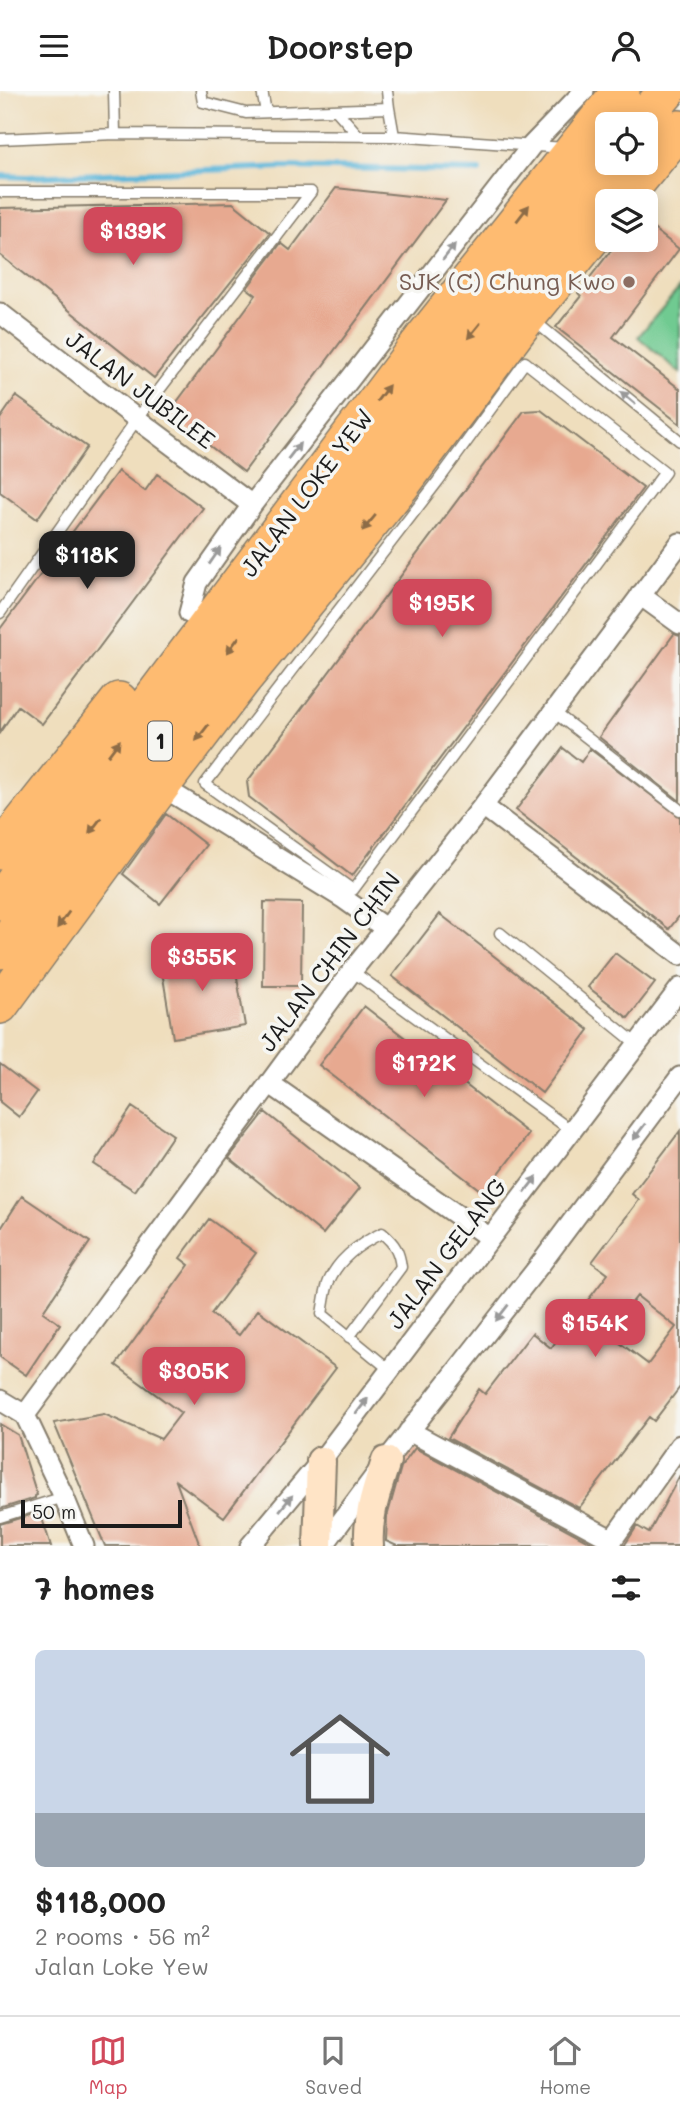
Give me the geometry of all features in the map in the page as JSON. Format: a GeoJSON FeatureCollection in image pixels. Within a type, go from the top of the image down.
{"type":"FeatureCollection","features":[{"type":"Feature","properties":{"kind":"highway","name":"JALAN LOKE YEW"},"geometry":{"type":"LineString","coordinates":[[0,901],[426,335],[621,91]]}},
{"type":"Feature","properties":{"kind":"highway"},"geometry":{"type":"LineString","coordinates":[[649,112],[667,91]]}},
{"type":"Feature","properties":{"kind":"highway"},"geometry":{"type":"LineString","coordinates":[[631,189],[680,129]]}},
{"type":"Feature","properties":{"kind":"highway","name":"JALAN LOKE YEW"},"geometry":{"type":"LineString","coordinates":[[0,950],[340,570],[450,361],[598,175]]}},
{"type":"Feature","properties":{"kind":"highway"},"geometry":{"type":"LineString","coordinates":[[0,1005],[242,680],[290,601],[340,570],[415,480],[528,316],[595,234]]}},
{"type":"Feature","properties":{"kind":"highway"},"geometry":{"type":"LineString","coordinates":[[0,851],[189,613],[232,567],[268,545]]}},
{"type":"Feature","properties":{"kind":"street"},"geometry":{"type":"LineString","coordinates":[[189,613],[197,583],[252,505],[532,145],[584,91]]}},
{"type":"Feature","properties":{"kind":"street","name":"JALAN JUBILEE"},"geometry":{"type":"LineString","coordinates":[[0,313],[252,505]]}},
{"type":"Feature","properties":{"kind":"street","name":"JALAN CHIN CHIN"},"geometry":{"type":"LineString","coordinates":[[25,1415],[352,971],[483,806],[680,543]]}},
{"type":"Feature","properties":{"kind":"street"},"geometry":{"type":"LineString","coordinates":[[640,596],[680,624]]}},
{"type":"Feature","properties":{"kind":"street"},"geometry":{"type":"LineString","coordinates":[[161,786],[344,899],[385,928]]}},
{"type":"Feature","properties":{"kind":"street"},"geometry":{"type":"LineString","coordinates":[[483,806],[680,955]]}},
{"type":"Feature","properties":{"kind":"street","name":"JALAN GELANG"},"geometry":{"type":"LineString","coordinates":[[250,1546],[321,1461],[680,989]]}},
{"type":"Feature","properties":{"kind":"street"},"geometry":{"type":"LineString","coordinates":[[320,1546],[539,1266],[680,1077]]}},
{"type":"Feature","properties":{"kind":"street"},"geometry":{"type":"LineString","coordinates":[[269,1083],[490,1238]]}},
{"type":"Feature","properties":{"kind":"street"},"geometry":{"type":"LineString","coordinates":[[0,1400],[25,1415],[84,1546]]}},
{"type":"Feature","properties":{"kind":"street"},"geometry":{"type":"LineString","coordinates":[[409,1431],[610,1543],[680,1445]]}},
{"type":"Feature","properties":{"kind":"street"},"geometry":{"type":"LineString","coordinates":[[320,1546],[321,1461]]}},
{"type":"Feature","properties":{"kind":"street"},"geometry":{"type":"LineString","coordinates":[[369,1546],[371,1509],[386,1461]]}},
{"type":"Feature","properties":{"kind":"lane"},"geometry":{"type":"LineString","coordinates":[[114,91],[115,134]]}},
{"type":"Feature","properties":{"kind":"lane"},"geometry":{"type":"LineString","coordinates":[[201,91],[203,102],[246,113],[389,108]]}},
{"type":"Feature","properties":{"kind":"lane"},"geometry":{"type":"LineString","coordinates":[[262,91],[266,112]]}},
{"type":"Feature","properties":{"kind":"lane"},"geometry":{"type":"LineString","coordinates":[[387,91],[394,136]]}},
{"type":"Feature","properties":{"kind":"lane"},"geometry":{"type":"LineString","coordinates":[[336,110],[359,136]]}},
{"type":"Feature","properties":{"kind":"lane"},"geometry":{"type":"LineString","coordinates":[[0,139],[115,134],[394,136],[575,148]]}},
{"type":"Feature","properties":{"kind":"lane"},"geometry":{"type":"LineString","coordinates":[[0,192],[311,192],[137,419],[0,613]]}},
{"type":"Feature","properties":{"kind":"lane"},"geometry":{"type":"LineString","coordinates":[[528,316],[680,442]]}},
{"type":"Feature","properties":{"kind":"lane"},"geometry":{"type":"LineString","coordinates":[[525,362],[665,472],[353,890],[205,784],[340,570],[438,481],[525,362]]}},
{"type":"Feature","properties":{"kind":"lane"},"geometry":{"type":"LineString","coordinates":[[415,480],[438,481]]}},
{"type":"Feature","properties":{"kind":"lane"},"geometry":{"type":"LineString","coordinates":[[554,712],[680,810]]}},
{"type":"Feature","properties":{"kind":"lane"},"geometry":{"type":"LineString","coordinates":[[500,933],[638,1045]]}},
{"type":"Feature","properties":{"kind":"lane"},"geometry":{"type":"LineString","coordinates":[[352,971],[572,1131]]}},
{"type":"Feature","properties":{"kind":"lane"},"geometry":{"type":"LineString","coordinates":[[349,1337],[401,1267],[399,1251],[393,1242],[382,1234],[365,1241],[347,1255],[329,1281],[322,1314],[349,1337],[390,1370]]}},
{"type":"Feature","properties":{"kind":"lane"},"geometry":{"type":"LineString","coordinates":[[0,1517],[64,1497]]}},
{"type":"Feature","properties":{"kind":"green space"},"geometry":{"type":"Polygon","coordinates":[[[680,287],[680,373],[638,337],[680,287]]]}},
{"type":"Feature","properties":{"kind":"building"},"geometry":{"type":"Polygon","coordinates":[[[336,188],[446,200],[244,472],[168,414],[256,295],[247,288],[281,243],[290,250],[336,188]]]}},
{"type":"Feature","properties":{"kind":"building"},"geometry":{"type":"Polygon","coordinates":[[[233,203],[270,233],[154,378],[0,255],[0,208],[233,203]]]}},
{"type":"Feature","properties":{"kind":"building"},"geometry":{"type":"Polygon","coordinates":[[[658,232],[679,249],[613,337],[680,389],[680,424],[556,327],[581,296],[578,293],[610,252],[658,252],[658,232]]]}},
{"type":"Feature","properties":{"kind":"building"},"geometry":{"type":"Polygon","coordinates":[[[16,396],[87,447],[37,519],[0,492],[0,419],[16,396]]]}},
{"type":"Feature","properties":{"kind":"building"},"geometry":{"type":"Polygon","coordinates":[[[541,410],[643,488],[352,876],[249,797],[247,782],[524,411],[541,410]]]}},
{"type":"Feature","properties":{"kind":"building"},"geometry":{"type":"Polygon","coordinates":[[[118,471],[145,491],[157,474],[203,508],[42,724],[18,706],[0,732],[0,629],[118,471]]]}},
{"type":"Feature","properties":{"kind":"building"},"geometry":{"type":"Polygon","coordinates":[[[674,634],[680,636],[680,801],[599,737],[674,634]]]}},
{"type":"Feature","properties":{"kind":"building"},"geometry":{"type":"Polygon","coordinates":[[[563,748],[581,762],[590,749],[680,817],[680,915],[669,929],[516,810],[563,748]]]}},
{"type":"Feature","properties":{"kind":"building"},"geometry":{"type":"Polygon","coordinates":[[[166,814],[206,845],[160,904],[123,874],[166,814]]]}},
{"type":"Feature","properties":{"kind":"building"},"geometry":{"type":"Polygon","coordinates":[[[264,902],[302,903],[301,986],[263,986],[264,902]]]}},
{"type":"Feature","properties":{"kind":"building"},"geometry":{"type":"Polygon","coordinates":[[[440,914],[589,1030],[542,1093],[392,976],[440,914]]]}},
{"type":"Feature","properties":{"kind":"building"},"geometry":{"type":"Polygon","coordinates":[[[232,947],[245,1026],[173,1038],[160,959],[232,947]]]}},
{"type":"Feature","properties":{"kind":"building"},"geometry":{"type":"Polygon","coordinates":[[[615,953],[655,983],[628,1018],[588,987],[615,953]]]}},
{"type":"Feature","properties":{"kind":"building"},"geometry":{"type":"Polygon","coordinates":[[[364,1006],[529,1134],[484,1193],[319,1065],[364,1006]]]}},
{"type":"Feature","properties":{"kind":"building"},"geometry":{"type":"Polygon","coordinates":[[[0,1064],[37,1092],[19,1117],[0,1102],[0,1064]]]}},
{"type":"Feature","properties":{"kind":"building"},"geometry":{"type":"Polygon","coordinates":[[[132,1107],[173,1135],[135,1191],[94,1164],[132,1107]]]}},
{"type":"Feature","properties":{"kind":"building"},"geometry":{"type":"Polygon","coordinates":[[[265,1112],[360,1188],[323,1234],[229,1158],[265,1112]]]}},
{"type":"Feature","properties":{"kind":"building"},"geometry":{"type":"Polygon","coordinates":[[[680,1131],[680,1387],[654,1421],[649,1417],[579,1508],[448,1438],[479,1389],[485,1394],[532,1333],[551,1348],[608,1274],[592,1262],[639,1200],[632,1194],[680,1131]],[[637,1296],[608,1334],[648,1364],[676,1327],[637,1296]]]}},
{"type":"Feature","properties":{"kind":"building"},"geometry":{"type":"Polygon","coordinates":[[[22,1196],[90,1242],[43,1312],[60,1324],[26,1375],[0,1357],[0,1230],[22,1196]]]}},
{"type":"Feature","properties":{"kind":"building"},"geometry":{"type":"Polygon","coordinates":[[[209,1219],[256,1253],[211,1314],[239,1335],[258,1310],[336,1368],[224,1517],[176,1481],[200,1546],[105,1546],[54,1423],[104,1414],[161,1439],[181,1413],[116,1365],[189,1265],[180,1258],[209,1219]]]}},
{"type":"Feature","properties":{"kind":"building"},"geometry":{"type":"Polygon","coordinates":[[[0,1424],[18,1435],[37,1495],[0,1509],[0,1424]]]}},
{"type":"Feature","properties":{"kind":"building"},"geometry":{"type":"Polygon","coordinates":[[[415,1448],[596,1546],[397,1546],[386,1541],[387,1517],[401,1467],[415,1448]]]}},
{"type":"Feature","properties":{"kind":"building"},"geometry":{"type":"Polygon","coordinates":[[[680,1475],[680,1546],[624,1546],[637,1526],[649,1533],[680,1475]]]}},
{"type":"Feature","properties":{"kind":"building"},"geometry":{"type":"Polygon","coordinates":[[[40,1512],[51,1546],[0,1546],[0,1524],[40,1512]]]}},
{"type":"Feature","properties":{"kind":"waterway"},"geometry":{"type":"LineString","coordinates":[[0,176],[284,167],[479,171]]}},
{"type":"Feature","properties":{"kind":"place","name":"SJK (C) Chung Kwo"},"geometry":{"type":"Point","coordinates":[629,282]}}]}
